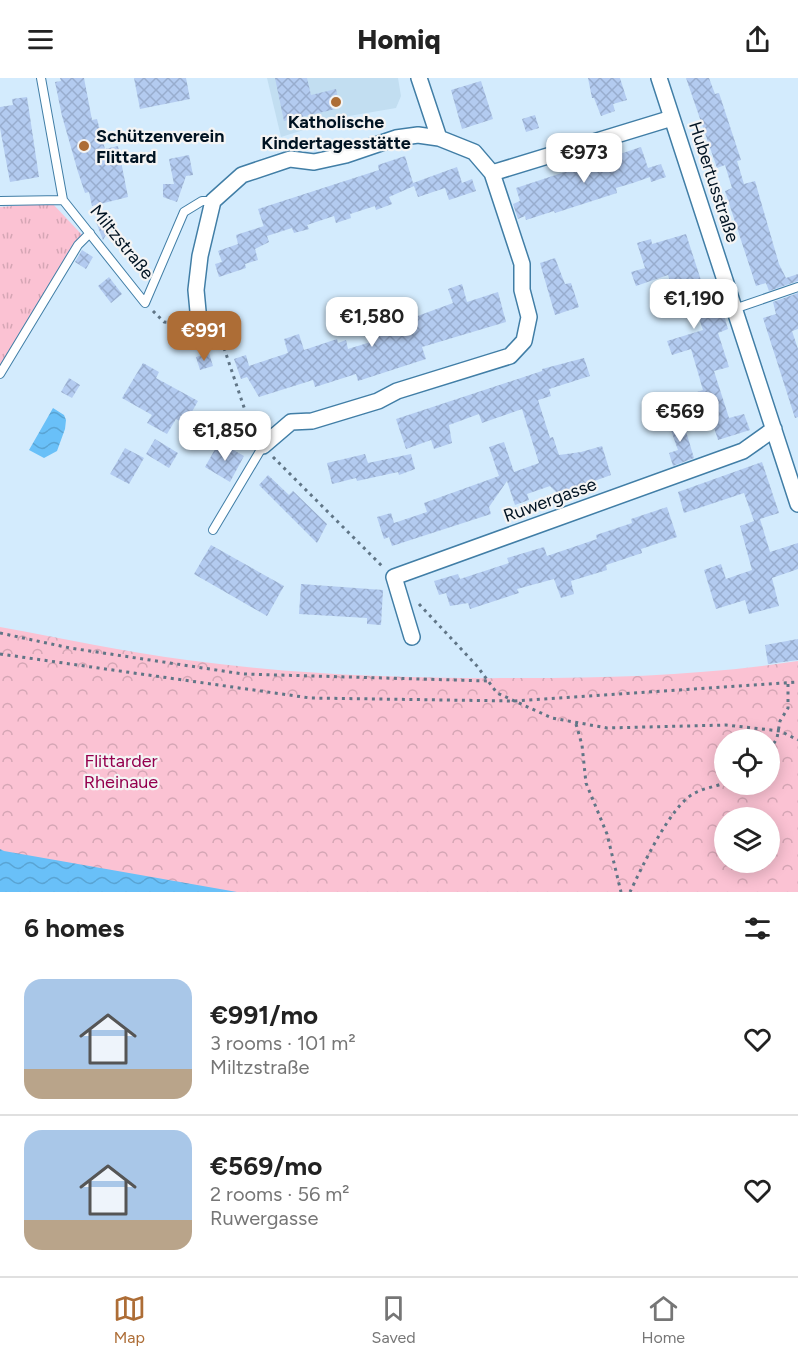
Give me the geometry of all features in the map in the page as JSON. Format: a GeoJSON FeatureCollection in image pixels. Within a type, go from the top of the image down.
{"type":"FeatureCollection","features":[{"type":"Feature","properties":{"kind":"street"},"geometry":{"type":"LineString","coordinates":[[419,78],[439,138]]}},
{"type":"Feature","properties":{"kind":"street","name":"Hubertusstraße"},"geometry":{"type":"LineString","coordinates":[[659,78],[798,504]]}},
{"type":"Feature","properties":{"kind":"street"},"geometry":{"type":"LineString","coordinates":[[263,447],[291,422],[312,421],[510,356],[524,341],[529,317],[522,290],[522,264],[492,173],[672,118]]}},
{"type":"Feature","properties":{"kind":"street","name":"Miltzstraße"},"geometry":{"type":"LineString","coordinates":[[213,201],[242,175],[290,159],[314,162],[346,155],[396,138],[418,135],[439,138],[474,152],[492,173]]}},
{"type":"Feature","properties":{"kind":"street"},"geometry":{"type":"LineString","coordinates":[[199,322],[196,290],[200,256],[213,201]]}},
{"type":"Feature","properties":{"kind":"street","name":"Ruwergasse"},"geometry":{"type":"LineString","coordinates":[[394,577],[743,451],[774,429]]}},
{"type":"Feature","properties":{"kind":"street"},"geometry":{"type":"LineString","coordinates":[[394,577],[411,637]]}},
{"type":"Feature","properties":{"kind":"lane","name":"Miltzstraße"},"geometry":{"type":"LineString","coordinates":[[41,78],[63,200],[145,303],[184,212],[202,201],[213,201]]}},
{"type":"Feature","properties":{"kind":"lane"},"geometry":{"type":"LineString","coordinates":[[0,201],[63,200]]}},
{"type":"Feature","properties":{"kind":"lane"},"geometry":{"type":"LineString","coordinates":[[0,374],[78,245],[90,233]]}},
{"type":"Feature","properties":{"kind":"lane"},"geometry":{"type":"LineString","coordinates":[[735,309],[798,287]]}},
{"type":"Feature","properties":{"kind":"lane"},"geometry":{"type":"LineString","coordinates":[[213,530],[263,447]]}},
{"type":"Feature","properties":{"kind":"path"},"geometry":{"type":"LineString","coordinates":[[145,303],[164,322],[180,325],[199,322],[222,342],[251,431],[263,447],[394,577]]}},
{"type":"Feature","properties":{"kind":"path"},"geometry":{"type":"LineString","coordinates":[[417,601],[489,681],[497,693],[552,718],[607,728],[726,725],[762,729]]}},
{"type":"Feature","properties":{"kind":"path"},"geometry":{"type":"LineString","coordinates":[[0,633],[70,648],[243,674],[489,681]]}},
{"type":"Feature","properties":{"kind":"path"},"geometry":{"type":"LineString","coordinates":[[0,654],[310,698],[513,701],[798,682]]}},
{"type":"Feature","properties":{"kind":"path"},"geometry":{"type":"LineString","coordinates":[[780,729],[780,722],[790,700],[788,684]]}},
{"type":"Feature","properties":{"kind":"path"},"geometry":{"type":"LineString","coordinates":[[576,724],[582,745],[586,783],[607,834],[621,892]]}},
{"type":"Feature","properties":{"kind":"path"},"geometry":{"type":"LineString","coordinates":[[780,731],[798,740]]}},
{"type":"Feature","properties":{"kind":"path"},"geometry":{"type":"LineString","coordinates":[[630,892],[654,846],[684,801],[693,794],[714,787]]}},
{"type":"Feature","properties":{"kind":"shaded area","name":"Katholische Kindertagesstätte"},"geometry":{"type":"Polygon","coordinates":[[[267,78],[398,78],[401,96],[396,108],[349,116],[281,137],[267,78]]]}},
{"type":"Feature","properties":{"kind":"green space"},"geometry":{"type":"Polygon","coordinates":[[[52,203],[85,238],[0,377],[0,207],[52,203]]]}},
{"type":"Feature","properties":{"kind":"green space","name":"Flittarder Rheinaue"},"geometry":{"type":"Polygon","coordinates":[[[0,627],[187,660],[271,669],[396,677],[626,676],[730,670],[798,661],[798,892],[0,892],[0,627]]]}},
{"type":"Feature","properties":{"kind":"water"},"geometry":{"type":"Polygon","coordinates":[[[53,408],[64,415],[65,429],[57,451],[44,458],[29,450],[53,408]]]}},
{"type":"Feature","properties":{"kind":"water"},"geometry":{"type":"Polygon","coordinates":[[[0,849],[4,851],[237,892],[0,892],[0,849]]]}},
{"type":"Feature","properties":{"kind":"building"},"geometry":{"type":"Polygon","coordinates":[[[60,78],[84,78],[92,120],[97,119],[105,149],[118,146],[128,197],[92,206],[89,192],[85,193],[78,172],[62,116],[55,82],[61,81],[60,78]]]}},
{"type":"Feature","properties":{"kind":"building"},"geometry":{"type":"Polygon","coordinates":[[[134,78],[186,78],[190,99],[140,109],[134,78]]]}},
{"type":"Feature","properties":{"kind":"building"},"geometry":{"type":"Polygon","coordinates":[[[275,78],[307,78],[311,95],[336,89],[340,108],[284,121],[275,78]]]}},
{"type":"Feature","properties":{"kind":"building"},"geometry":{"type":"Polygon","coordinates":[[[588,78],[620,78],[627,100],[613,104],[615,111],[601,116],[592,98],[588,78]]]}},
{"type":"Feature","properties":{"kind":"building"},"geometry":{"type":"Polygon","coordinates":[[[686,78],[709,78],[715,94],[719,93],[741,160],[737,161],[744,184],[755,181],[779,264],[786,278],[798,274],[798,281],[769,291],[766,283],[756,286],[725,191],[732,188],[725,165],[717,168],[686,78]]]}},
{"type":"Feature","properties":{"kind":"building"},"geometry":{"type":"Polygon","coordinates":[[[481,81],[493,119],[462,129],[451,90],[481,81]]]}},
{"type":"Feature","properties":{"kind":"building"},"geometry":{"type":"Polygon","coordinates":[[[27,97],[39,177],[10,182],[0,128],[0,107],[13,105],[12,99],[27,97]]]}},
{"type":"Feature","properties":{"kind":"building"},"geometry":{"type":"Polygon","coordinates":[[[535,115],[539,128],[526,132],[522,119],[535,115]]]}},
{"type":"Feature","properties":{"kind":"building"},"geometry":{"type":"Polygon","coordinates":[[[641,147],[648,168],[661,164],[666,177],[651,182],[650,177],[616,188],[617,193],[555,213],[554,211],[526,220],[525,216],[518,219],[513,204],[520,201],[516,188],[641,147]]]}},
{"type":"Feature","properties":{"kind":"building"},"geometry":{"type":"Polygon","coordinates":[[[189,155],[193,175],[186,176],[177,202],[163,197],[163,184],[174,184],[169,159],[189,155]]]}},
{"type":"Feature","properties":{"kind":"building"},"geometry":{"type":"Polygon","coordinates":[[[405,156],[413,183],[457,167],[462,183],[472,179],[476,191],[449,200],[445,188],[418,197],[414,186],[389,197],[392,204],[376,210],[375,206],[350,214],[351,218],[336,223],[334,216],[307,225],[309,229],[294,233],[292,228],[267,236],[269,242],[255,249],[258,260],[245,264],[246,268],[219,277],[215,264],[222,262],[218,251],[238,244],[236,235],[264,226],[258,209],[379,170],[378,165],[405,156]]]}},
{"type":"Feature","properties":{"kind":"building"},"geometry":{"type":"Polygon","coordinates":[[[114,221],[103,240],[96,222],[114,221]]]}},
{"type":"Feature","properties":{"kind":"building"},"geometry":{"type":"Polygon","coordinates":[[[686,234],[710,308],[721,305],[728,329],[718,333],[729,367],[714,371],[729,418],[744,414],[750,430],[718,440],[709,412],[684,420],[677,399],[703,390],[691,349],[672,355],[667,341],[703,330],[691,295],[676,299],[668,275],[636,286],[631,272],[645,268],[637,243],[651,239],[652,244],[686,234]]]}},
{"type":"Feature","properties":{"kind":"building"},"geometry":{"type":"Polygon","coordinates":[[[82,250],[93,257],[86,269],[75,262],[82,250]]]}},
{"type":"Feature","properties":{"kind":"building"},"geometry":{"type":"Polygon","coordinates":[[[555,258],[565,284],[571,283],[579,307],[555,315],[540,263],[555,258]]]}},
{"type":"Feature","properties":{"kind":"building"},"geometry":{"type":"Polygon","coordinates":[[[109,277],[122,294],[111,303],[98,286],[109,277]]]}},
{"type":"Feature","properties":{"kind":"building"},"geometry":{"type":"Polygon","coordinates":[[[462,284],[467,302],[498,292],[506,322],[422,347],[426,359],[358,381],[356,374],[315,387],[313,380],[259,397],[247,377],[241,379],[234,359],[246,355],[249,366],[288,353],[284,339],[299,334],[304,350],[337,339],[338,343],[346,340],[348,349],[374,341],[371,332],[387,327],[390,336],[415,327],[412,318],[453,303],[448,289],[462,284]]]}},
{"type":"Feature","properties":{"kind":"building"},"geometry":{"type":"Polygon","coordinates":[[[798,293],[798,329],[792,331],[798,349],[798,417],[795,418],[763,318],[776,314],[773,302],[798,293]]]}},
{"type":"Feature","properties":{"kind":"building"},"geometry":{"type":"Polygon","coordinates":[[[209,353],[213,366],[200,370],[196,357],[209,353]]]}},
{"type":"Feature","properties":{"kind":"building"},"geometry":{"type":"Polygon","coordinates":[[[584,358],[590,376],[549,389],[551,396],[538,400],[550,438],[553,437],[559,455],[602,446],[611,475],[558,494],[550,486],[527,494],[529,500],[515,505],[507,481],[489,507],[491,514],[392,546],[389,537],[384,539],[377,517],[391,513],[394,523],[427,512],[424,503],[499,476],[489,447],[504,442],[514,472],[539,463],[522,409],[482,423],[479,414],[449,425],[452,443],[434,449],[431,440],[406,449],[396,419],[542,371],[542,369],[584,358]]]}},
{"type":"Feature","properties":{"kind":"building"},"geometry":{"type":"Polygon","coordinates":[[[143,363],[159,372],[156,378],[198,401],[185,424],[176,419],[167,434],[147,423],[152,415],[122,398],[143,363]]]}},
{"type":"Feature","properties":{"kind":"building"},"geometry":{"type":"Polygon","coordinates":[[[69,378],[80,385],[72,398],[61,392],[69,378]]]}},
{"type":"Feature","properties":{"kind":"building"},"geometry":{"type":"Polygon","coordinates":[[[682,418],[694,458],[673,466],[669,453],[678,450],[668,422],[682,418]]]}},
{"type":"Feature","properties":{"kind":"building"},"geometry":{"type":"Polygon","coordinates":[[[155,439],[178,453],[169,468],[146,454],[155,439]]]}},
{"type":"Feature","properties":{"kind":"building"},"geometry":{"type":"Polygon","coordinates":[[[219,442],[244,456],[230,482],[205,467],[219,442]]]}},
{"type":"Feature","properties":{"kind":"building"},"geometry":{"type":"Polygon","coordinates":[[[125,448],[144,458],[129,484],[110,474],[125,448]]]}},
{"type":"Feature","properties":{"kind":"building"},"geometry":{"type":"Polygon","coordinates":[[[365,454],[368,463],[411,454],[415,469],[399,475],[398,472],[332,484],[327,463],[365,454]]]}},
{"type":"Feature","properties":{"kind":"building"},"geometry":{"type":"Polygon","coordinates":[[[762,462],[779,513],[760,519],[770,552],[798,543],[798,569],[772,578],[779,606],[749,614],[745,600],[716,609],[704,570],[721,564],[726,579],[752,570],[740,526],[754,521],[744,493],[684,513],[678,492],[762,462]]]}},
{"type":"Feature","properties":{"kind":"building"},"geometry":{"type":"Polygon","coordinates":[[[268,475],[289,495],[293,491],[327,524],[317,543],[259,485],[268,475]]]}},
{"type":"Feature","properties":{"kind":"building"},"geometry":{"type":"Polygon","coordinates":[[[667,507],[677,537],[641,549],[642,553],[606,565],[607,570],[571,581],[574,594],[561,598],[554,579],[517,589],[519,593],[470,609],[468,603],[450,606],[446,593],[439,595],[434,581],[458,574],[460,579],[509,563],[507,558],[544,547],[547,556],[597,539],[596,535],[632,523],[631,519],[667,507]]]}},
{"type":"Feature","properties":{"kind":"building"},"geometry":{"type":"Polygon","coordinates":[[[211,545],[284,586],[267,616],[194,574],[211,545]]]}},
{"type":"Feature","properties":{"kind":"building"},"geometry":{"type":"Polygon","coordinates":[[[301,584],[383,590],[381,625],[367,624],[367,618],[299,614],[301,584]]]}},
{"type":"Feature","properties":{"kind":"building"},"geometry":{"type":"Polygon","coordinates":[[[798,639],[798,660],[768,664],[765,645],[798,639]]]}},
{"type":"Feature","properties":{"kind":"place","name":"Katholische Kindertagesstätte"},"geometry":{"type":"Point","coordinates":[336,102]}},
{"type":"Feature","properties":{"kind":"place","name":"Schützenverein Flittard"},"geometry":{"type":"Point","coordinates":[84,146]}}]}
